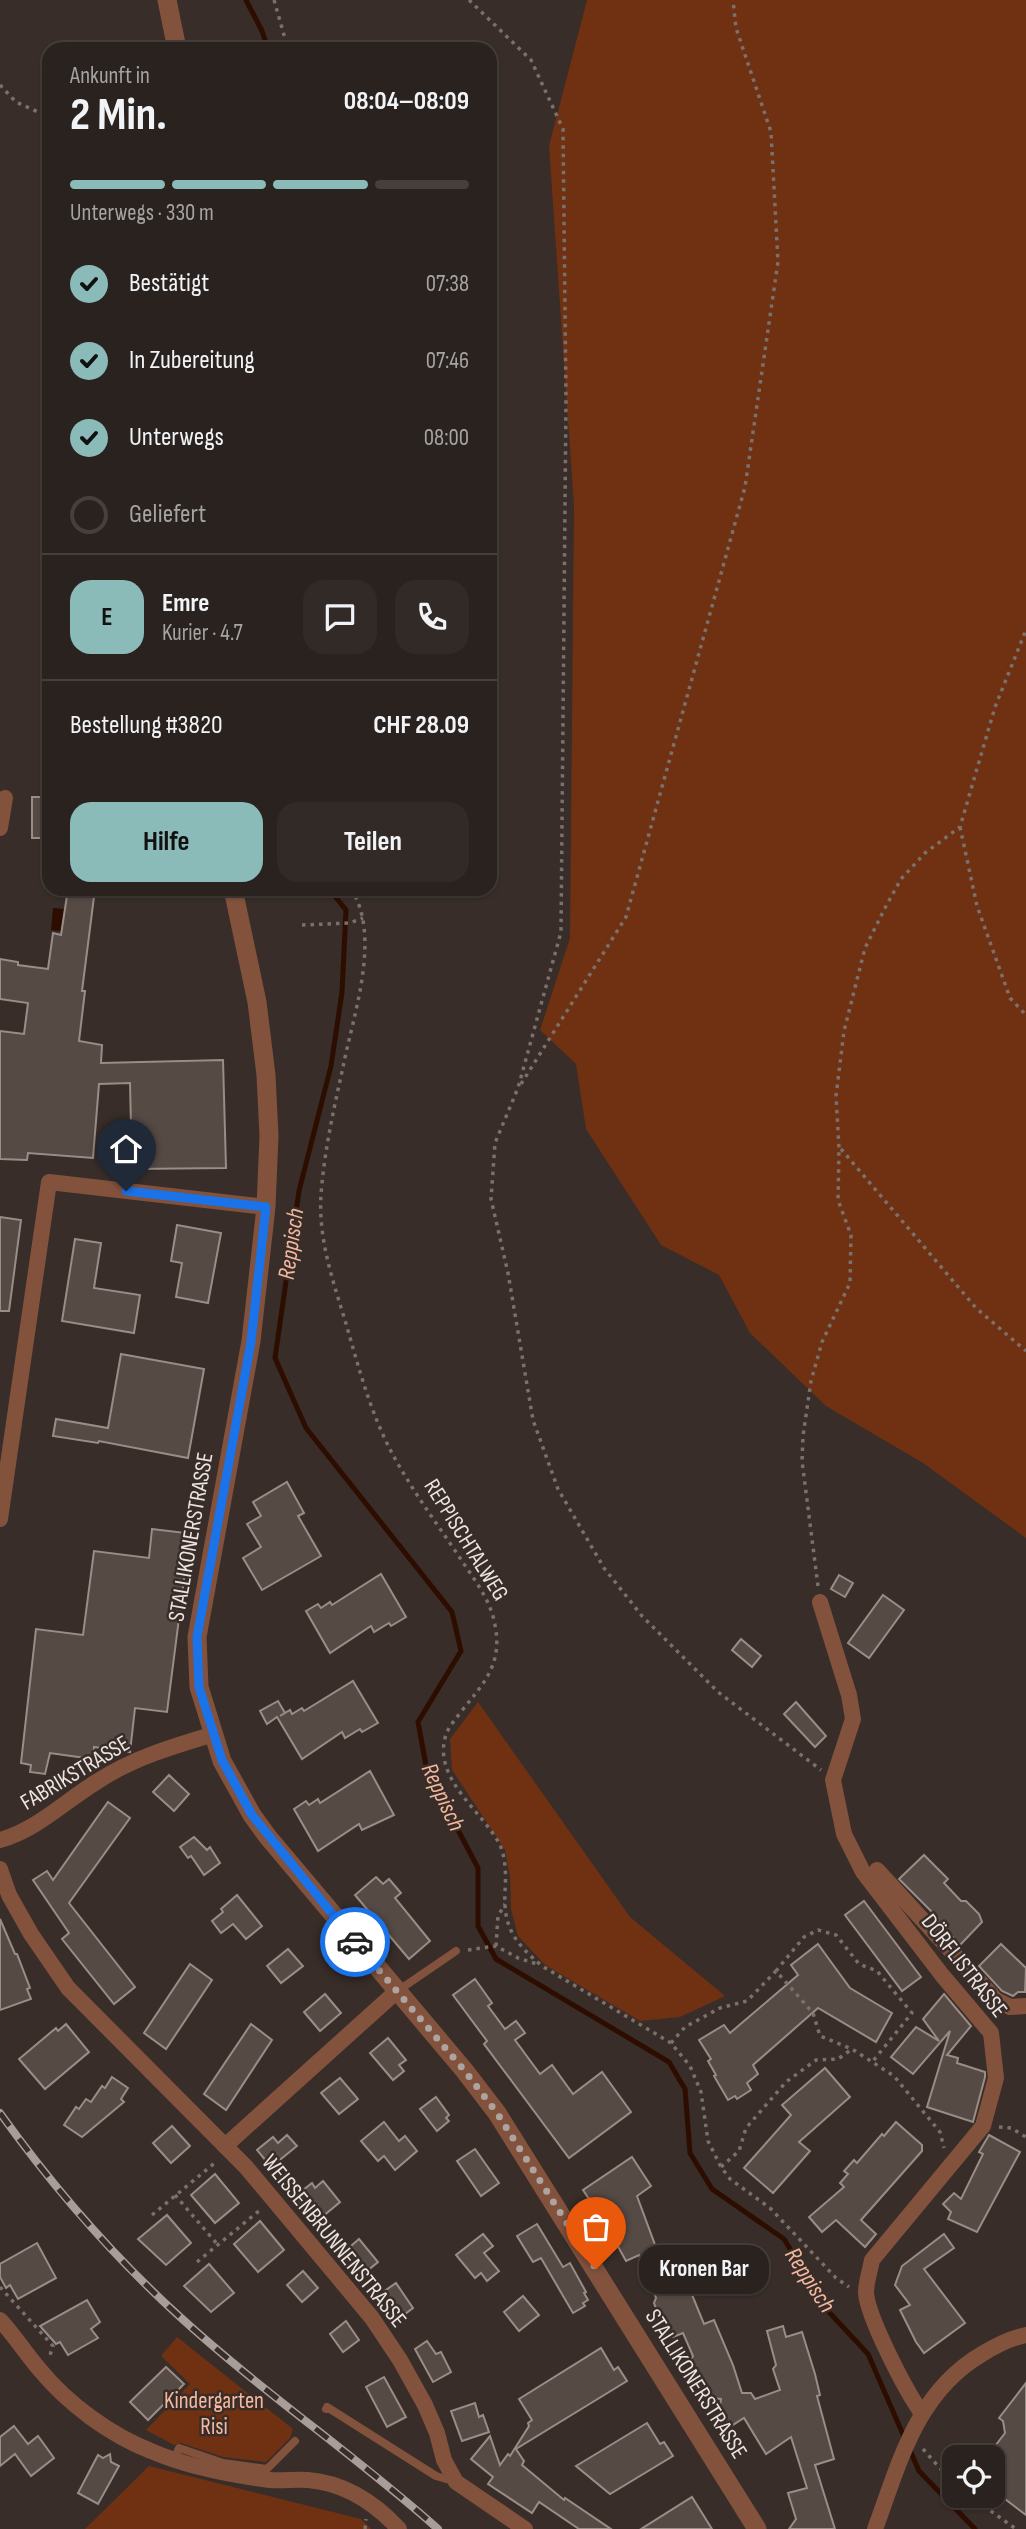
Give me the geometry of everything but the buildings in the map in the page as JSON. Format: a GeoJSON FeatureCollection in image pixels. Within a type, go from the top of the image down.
{"type":"FeatureCollection","features":[{"type":"Feature","properties":{"kind":"street"},"geometry":{"type":"LineString","coordinates":[[167,0],[176,42]]}},
{"type":"Feature","properties":{"kind":"street"},"geometry":{"type":"LineString","coordinates":[[0,828],[5,798]]}},
{"type":"Feature","properties":{"kind":"street","name":"STALLIKONERSTRASSE"},"geometry":{"type":"LineString","coordinates":[[234,896],[257,1002],[266,1075],[269,1136],[266,1207],[251,1342],[197,1637],[199,1687],[222,1760],[260,1826],[464,2070],[522,2151],[757,2529]]}},
{"type":"Feature","properties":{"kind":"street"},"geometry":{"type":"LineString","coordinates":[[0,1519],[49,1182],[266,1207]]}},
{"type":"Feature","properties":{"kind":"street","name":"DÖRFLISTRASSE"},"geometry":{"type":"LineString","coordinates":[[820,1602],[849,1695],[853,1719],[833,1780],[844,1834],[863,1872],[942,1975],[991,2033],[996,2078],[983,2126],[872,2260],[866,2291],[873,2317],[903,2383],[921,2412]]}},
{"type":"Feature","properties":{"kind":"street","name":"FABRIKSTRASSE"},"geometry":{"type":"LineString","coordinates":[[0,1840],[29,1828],[99,1780],[158,1751],[214,1734]]}},
{"type":"Feature","properties":{"kind":"street","name":"WEISSENBRUNNENSTRASSE"},"geometry":{"type":"LineString","coordinates":[[0,1869],[9,1895],[30,1934],[68,1988],[264,2188],[372,2318],[425,2405],[437,2433],[444,2460],[456,2482]]}},
{"type":"Feature","properties":{"kind":"street"},"geometry":{"type":"LineString","coordinates":[[877,1870],[996,2000],[1010,2007],[1026,2006]]}},
{"type":"Feature","properties":{"kind":"street"},"geometry":{"type":"LineString","coordinates":[[227,2148],[397,1992]]}},
{"type":"Feature","properties":{"kind":"street"},"geometry":{"type":"LineString","coordinates":[[0,2320],[41,2372],[77,2405],[124,2438],[174,2460],[215,2470],[272,2480],[308,2480],[337,2485],[362,2497],[399,2529]]}},
{"type":"Feature","properties":{"kind":"street"},"geometry":{"type":"LineString","coordinates":[[875,2529],[899,2466],[916,2438],[921,2412],[937,2391],[971,2361],[994,2347],[1026,2335]]}},
{"type":"Feature","properties":{"kind":"street"},"geometry":{"type":"LineString","coordinates":[[456,2482],[525,2529]]}},
{"type":"Feature","properties":{"kind":"lane"},"geometry":{"type":"LineString","coordinates":[[397,1992],[456,1951]]}},
{"type":"Feature","properties":{"kind":"lane"},"geometry":{"type":"LineString","coordinates":[[326,2409],[327,2407],[436,2476],[456,2482]]}},
{"type":"Feature","properties":{"kind":"lane"},"geometry":{"type":"LineString","coordinates":[[174,2460],[179,2448],[223,2463],[267,2469],[295,2441]]}},
{"type":"Feature","properties":{"kind":"path"},"geometry":{"type":"LineString","coordinates":[[274,0],[286,42]]}},
{"type":"Feature","properties":{"kind":"path"},"geometry":{"type":"LineString","coordinates":[[469,0],[531,60],[564,129],[566,400],[561,932],[518,1088],[495,1143],[491,1199],[508,1273],[533,1420],[558,1489],[604,1568],[642,1616],[718,1692],[833,1780]]}},
{"type":"Feature","properties":{"kind":"path"},"geometry":{"type":"LineString","coordinates":[[518,1088],[626,917],[745,486],[778,262],[771,132],[736,28],[733,0]]}},
{"type":"Feature","properties":{"kind":"path"},"geometry":{"type":"LineString","coordinates":[[0,85],[16,102],[42,114]]}},
{"type":"Feature","properties":{"kind":"path"},"geometry":{"type":"LineString","coordinates":[[1026,630],[995,707],[960,827],[977,906],[1010,998],[1026,1015]]}},
{"type":"Feature","properties":{"kind":"path"},"geometry":{"type":"LineString","coordinates":[[820,1602],[802,1461],[803,1436],[811,1381],[822,1342],[850,1283],[851,1235],[838,1200],[836,1096],[844,1031],[865,948],[901,879],[925,853],[960,827]]}},
{"type":"Feature","properties":{"kind":"path","name":"REPPISCHTALWEG"},"geometry":{"type":"LineString","coordinates":[[354,896],[363,918],[365,939],[361,979],[324,1172],[321,1222],[329,1267],[380,1432],[401,1470],[473,1577],[495,1622],[498,1649],[494,1666],[445,1736],[444,1760],[449,1773],[500,1846],[506,1877],[507,1924],[513,1937],[524,1951],[542,1966],[671,2043],[690,2066],[701,2092],[708,2141],[721,2167],[730,2179],[770,2208],[836,2278],[856,2290]]}},
{"type":"Feature","properties":{"kind":"path"},"geometry":{"type":"LineString","coordinates":[[302,925],[350,923],[363,918]]}},
{"type":"Feature","properties":{"kind":"path"},"geometry":{"type":"LineString","coordinates":[[839,1148],[976,1308],[1026,1351]]}},
{"type":"Feature","properties":{"kind":"path"},"geometry":{"type":"LineString","coordinates":[[496,1946],[498,1916],[505,1904]]}},
{"type":"Feature","properties":{"kind":"path"},"geometry":{"type":"LineString","coordinates":[[671,2043],[685,2027],[720,2008],[747,2001],[804,1937],[818,1930],[836,1935],[859,1964],[877,1970],[912,2013],[873,2062]]}},
{"type":"Feature","properties":{"kind":"path"},"geometry":{"type":"LineString","coordinates":[[466,1950],[496,1946],[518,1958],[542,1966]]}},
{"type":"Feature","properties":{"kind":"path"},"geometry":{"type":"LineString","coordinates":[[776,1971],[813,2014],[820,2036],[852,2049],[894,2076],[940,2132],[948,2167]]}},
{"type":"Feature","properties":{"kind":"path"},"geometry":{"type":"LineString","coordinates":[[721,2167],[739,2151],[746,2128],[786,2082],[816,2060],[838,2059],[852,2049]]}},
{"type":"Feature","properties":{"kind":"path"},"geometry":{"type":"LineString","coordinates":[[983,2126],[1011,2128],[1026,2137]]}},
{"type":"Feature","properties":{"kind":"path"},"geometry":{"type":"LineString","coordinates":[[152,2215],[227,2148]]}},
{"type":"Feature","properties":{"kind":"path"},"geometry":{"type":"LineString","coordinates":[[175,2195],[218,2245]]}},
{"type":"Feature","properties":{"kind":"path"},"geometry":{"type":"LineString","coordinates":[[197,2262],[255,2213]]}},
{"type":"Feature","properties":{"kind":"path"},"geometry":{"type":"LineString","coordinates":[[0,2287],[53,2346],[49,2358]]}},
{"type":"Feature","properties":{"kind":"path"},"geometry":{"type":"LineString","coordinates":[[916,2438],[942,2469]]}},
{"type":"Feature","properties":{"kind":"path"},"geometry":{"type":"LineString","coordinates":[[987,2508],[1016,2529]]}},
{"type":"Feature","properties":{"kind":"green space"},"geometry":{"type":"Polygon","coordinates":[[[587,0],[1026,0],[1026,1538],[923,1463],[826,1406],[750,1333],[719,1275],[661,1245],[586,1129],[576,1064],[540,1030],[570,938],[574,506],[549,146],[587,0]]]}},
{"type":"Feature","properties":{"kind":"green space"},"geometry":{"type":"Polygon","coordinates":[[[478,1702],[630,1917],[725,1996],[680,2017],[640,2021],[545,1965],[518,1936],[511,1909],[510,1877],[505,1850],[452,1770],[450,1739],[478,1702]]]}},
{"type":"Feature","properties":{"kind":"green space","name":"Kindergarten Risi"},"geometry":{"type":"Polygon","coordinates":[[[177,2337],[293,2429],[290,2438],[266,2462],[223,2457],[181,2443],[174,2445],[146,2430],[190,2384],[161,2356],[177,2337]]]}},
{"type":"Feature","properties":{"kind":"green space"},"geometry":{"type":"Polygon","coordinates":[[[149,2466],[361,2519],[371,2529],[85,2529],[149,2466]]]}},
{"type":"Feature","properties":{"kind":"shaded area"},"geometry":{"type":"Polygon","coordinates":[[[53,908],[64,909],[61,931],[51,930],[53,908]]]}},
{"type":"Feature","properties":{"kind":"waterway","name":"Reppisch"},"geometry":{"type":"LineString","coordinates":[[246,0],[266,42]]}},
{"type":"Feature","properties":{"kind":"waterway","name":"Reppisch"},"geometry":{"type":"LineString","coordinates":[[335,896],[346,910],[342,992],[331,1066],[299,1191],[275,1358],[306,1428],[452,1612],[461,1651],[418,1722],[427,1771],[478,1868],[478,1926],[496,1959],[669,2062],[685,2089],[690,2153],[712,2189],[784,2239],[828,2311],[868,2354],[905,2439]]}},
{"type":"Feature","properties":{"kind":"waterway","name":"Reppisch"},"geometry":{"type":"LineString","coordinates":[[909,2448],[919,2471],[975,2529]]}},
{"type":"Feature","properties":{"kind":"railway"},"geometry":{"type":"LineString","coordinates":[[0,2113],[84,2219],[154,2293],[243,2371],[438,2529]]}},
{"type":"Feature","properties":{"kind":"way so far"},"geometry":{"type":"LineString","coordinates":[[355,1942],[497,2113],[596,2269]]}},
{"type":"Feature","properties":{"kind":"place","name":"Kronen Bar"},"geometry":{"type":"Point","coordinates":[596,2269]}},
{"type":"Feature","properties":{"kind":"route"},"geometry":{"type":"LineString","coordinates":[[126,1191],[266,1207],[251,1342],[197,1637],[199,1687],[222,1760],[252,1815],[355,1942]]}}]}
